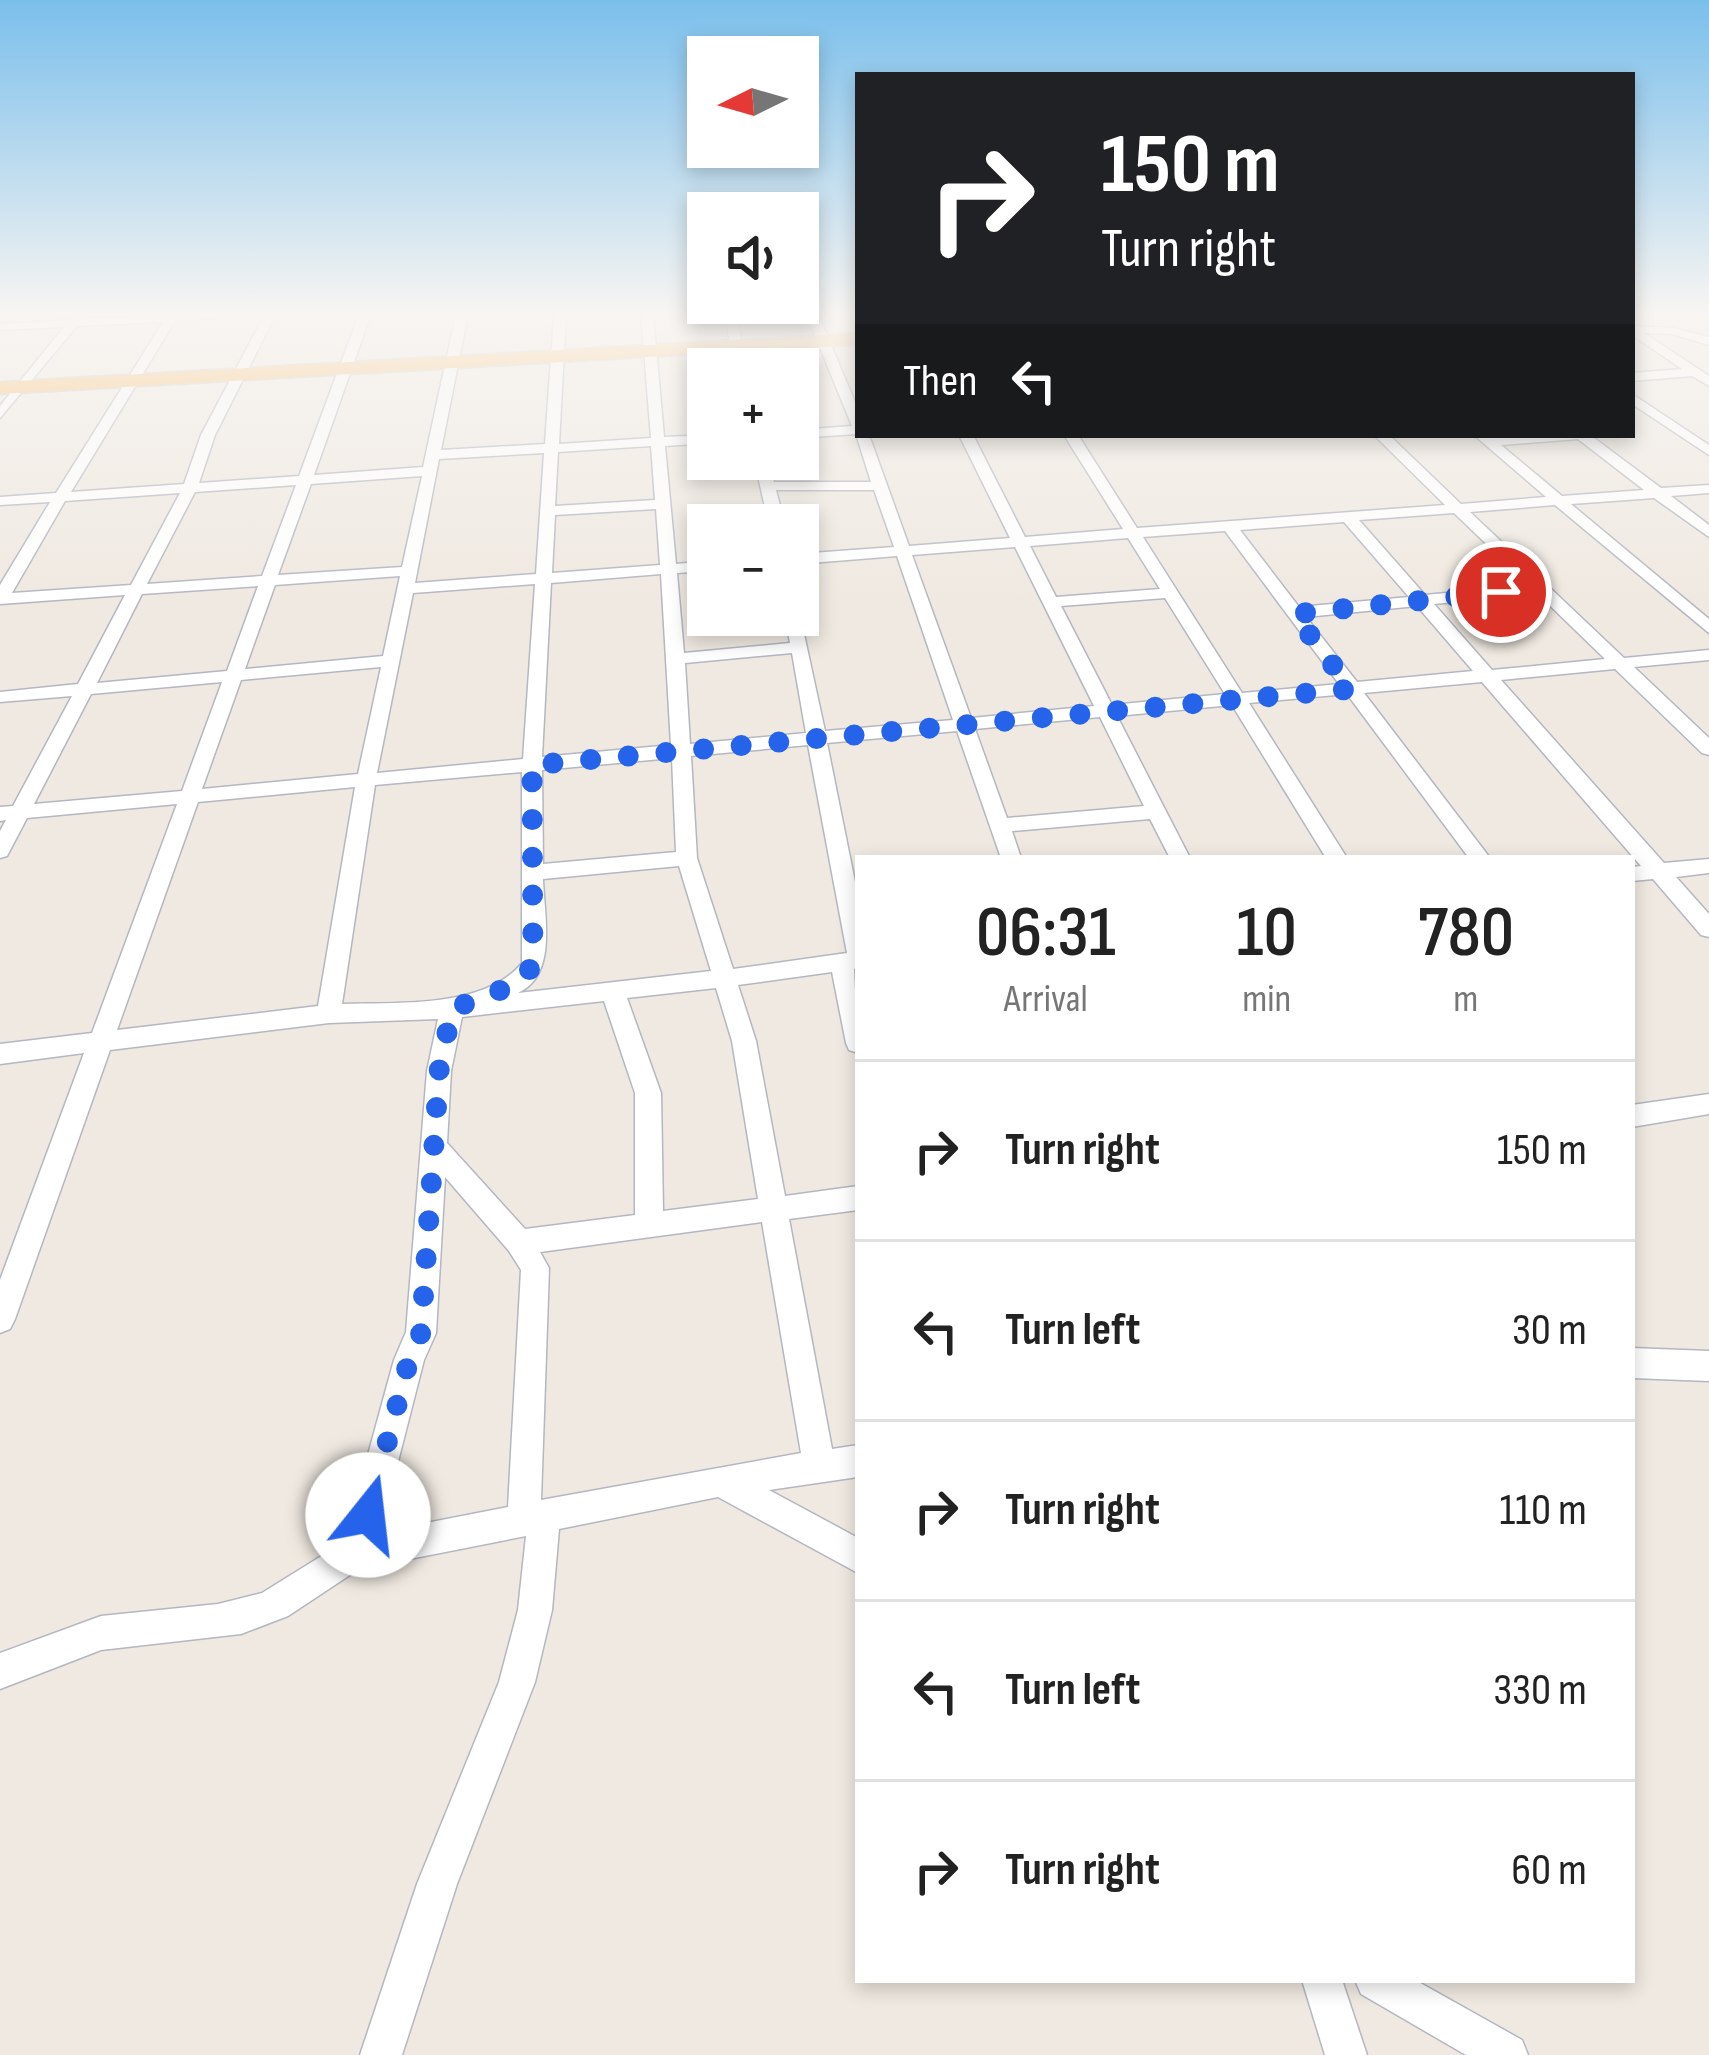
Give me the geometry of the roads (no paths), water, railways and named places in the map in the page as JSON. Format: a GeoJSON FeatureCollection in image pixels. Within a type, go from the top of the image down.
{"type":"FeatureCollection","features":[{"type":"Feature","properties":{"kind":"street"},"geometry":{"type":"LineString","coordinates":[[0,599],[111,410]]}},
{"type":"Feature","properties":{"kind":"street"},"geometry":{"type":"LineString","coordinates":[[0,851],[10,813],[84,691],[138,589],[190,487],[222,410]]}},
{"type":"Feature","properties":{"kind":"street"},"geometry":{"type":"LineString","coordinates":[[0,1318],[271,581],[328,410]]}},
{"type":"Feature","properties":{"kind":"street"},"geometry":{"type":"LineString","coordinates":[[329,1014],[366,781],[442,410]]}},
{"type":"Feature","properties":{"kind":"street"},"geometry":{"type":"LineString","coordinates":[[452,1009],[519,983],[533,965],[532,765],[553,410]]}},
{"type":"Feature","properties":{"kind":"street"},"geometry":{"type":"LineString","coordinates":[[652,410],[676,659],[687,859],[743,1040],[818,1467]]}},
{"type":"Feature","properties":{"kind":"street"},"geometry":{"type":"LineString","coordinates":[[1650,410],[1709,451]]}},
{"type":"Feature","properties":{"kind":"street"},"geometry":{"type":"LineString","coordinates":[[1682,431],[1709,429]]}},
{"type":"Feature","properties":{"kind":"street"},"geometry":{"type":"LineString","coordinates":[[819,433],[855,430]]}},
{"type":"Feature","properties":{"kind":"street"},"geometry":{"type":"LineString","coordinates":[[862,438],[1010,855]]}},
{"type":"Feature","properties":{"kind":"street"},"geometry":{"type":"LineString","coordinates":[[968,438],[1178,855]]}},
{"type":"Feature","properties":{"kind":"street"},"geometry":{"type":"LineString","coordinates":[[1073,438],[1335,855]]}},
{"type":"Feature","properties":{"kind":"street"},"geometry":{"type":"LineString","coordinates":[[1384,438],[1709,748]]}},
{"type":"Feature","properties":{"kind":"street"},"geometry":{"type":"LineString","coordinates":[[1583,438],[1709,532]]}},
{"type":"Feature","properties":{"kind":"street"},"geometry":{"type":"LineString","coordinates":[[1485,439],[1709,628]]}},
{"type":"Feature","properties":{"kind":"street"},"geometry":{"type":"LineString","coordinates":[[0,501],[305,480],[551,448],[687,440]]}},
{"type":"Feature","properties":{"kind":"street"},"geometry":{"type":"LineString","coordinates":[[767,480],[773,504]]}},
{"type":"Feature","properties":{"kind":"street"},"geometry":{"type":"LineString","coordinates":[[769,486],[880,486]]}},
{"type":"Feature","properties":{"kind":"street"},"geometry":{"type":"LineString","coordinates":[[819,557],[1709,489]]}},
{"type":"Feature","properties":{"kind":"street"},"geometry":{"type":"LineString","coordinates":[[547,511],[661,504]]}},
{"type":"Feature","properties":{"kind":"street"},"geometry":{"type":"LineString","coordinates":[[1347,516],[1491,675],[1630,855]]}},
{"type":"Feature","properties":{"kind":"street"},"geometry":{"type":"LineString","coordinates":[[1228,526],[1478,855]]}},
{"type":"Feature","properties":{"kind":"street"},"geometry":{"type":"LineString","coordinates":[[0,599],[271,581],[542,578],[687,568]]}},
{"type":"Feature","properties":{"kind":"street"},"geometry":{"type":"LineString","coordinates":[[1294,614],[1540,589]]}},
{"type":"Feature","properties":{"kind":"street"},"geometry":{"type":"LineString","coordinates":[[1053,602],[1167,593]]}},
{"type":"Feature","properties":{"kind":"street"},"geometry":{"type":"LineString","coordinates":[[797,636],[855,993]]}},
{"type":"Feature","properties":{"kind":"street"},"geometry":{"type":"LineString","coordinates":[[676,659],[799,646]]}},
{"type":"Feature","properties":{"kind":"street"},"geometry":{"type":"LineString","coordinates":[[10,813],[1709,655]]}},
{"type":"Feature","properties":{"kind":"street"},"geometry":{"type":"LineString","coordinates":[[0,698],[391,661]]}},
{"type":"Feature","properties":{"kind":"street"},"geometry":{"type":"LineString","coordinates":[[1000,825],[1157,812]]}},
{"type":"Feature","properties":{"kind":"street"},"geometry":{"type":"LineString","coordinates":[[530,873],[687,859]]}},
{"type":"Feature","properties":{"kind":"street"},"geometry":{"type":"LineString","coordinates":[[1644,873],[1709,866]]}},
{"type":"Feature","properties":{"kind":"street"},"geometry":{"type":"LineString","coordinates":[[1644,873],[1709,929]]}},
{"type":"Feature","properties":{"kind":"street"},"geometry":{"type":"LineString","coordinates":[[0,1054],[329,1014],[452,1009],[721,980],[853,959]]}},
{"type":"Feature","properties":{"kind":"street"},"geometry":{"type":"LineString","coordinates":[[611,990],[648,1094],[649,1227]]}},
{"type":"Feature","properties":{"kind":"street"},"geometry":{"type":"LineString","coordinates":[[358,1553],[409,1360],[421,1333],[439,1071],[452,1009]]}},
{"type":"Feature","properties":{"kind":"street"},"geometry":{"type":"LineString","coordinates":[[1635,1116],[1709,1104]]}},
{"type":"Feature","properties":{"kind":"street"},"geometry":{"type":"LineString","coordinates":[[381,2055],[437,1884],[517,1682],[535,1610],[536,1268],[519,1241],[434,1146]]}},
{"type":"Feature","properties":{"kind":"street"},"geometry":{"type":"LineString","coordinates":[[519,1241],[855,1198]]}},
{"type":"Feature","properties":{"kind":"street"},"geometry":{"type":"LineString","coordinates":[[1635,1364],[1709,1366]]}},
{"type":"Feature","properties":{"kind":"street"},"geometry":{"type":"LineString","coordinates":[[0,1672],[77,1639],[147,1624],[261,1611],[302,1589],[328,1563],[358,1553],[720,1480],[855,1461]]}},
{"type":"Feature","properties":{"kind":"street"},"geometry":{"type":"LineString","coordinates":[[720,1480],[855,1554]]}},
{"type":"Feature","properties":{"kind":"street"},"geometry":{"type":"LineString","coordinates":[[1323,1983],[1346,2055]]}},
{"type":"Feature","properties":{"kind":"street"},"geometry":{"type":"LineString","coordinates":[[1380,1983],[1507,2055]]}}]}
